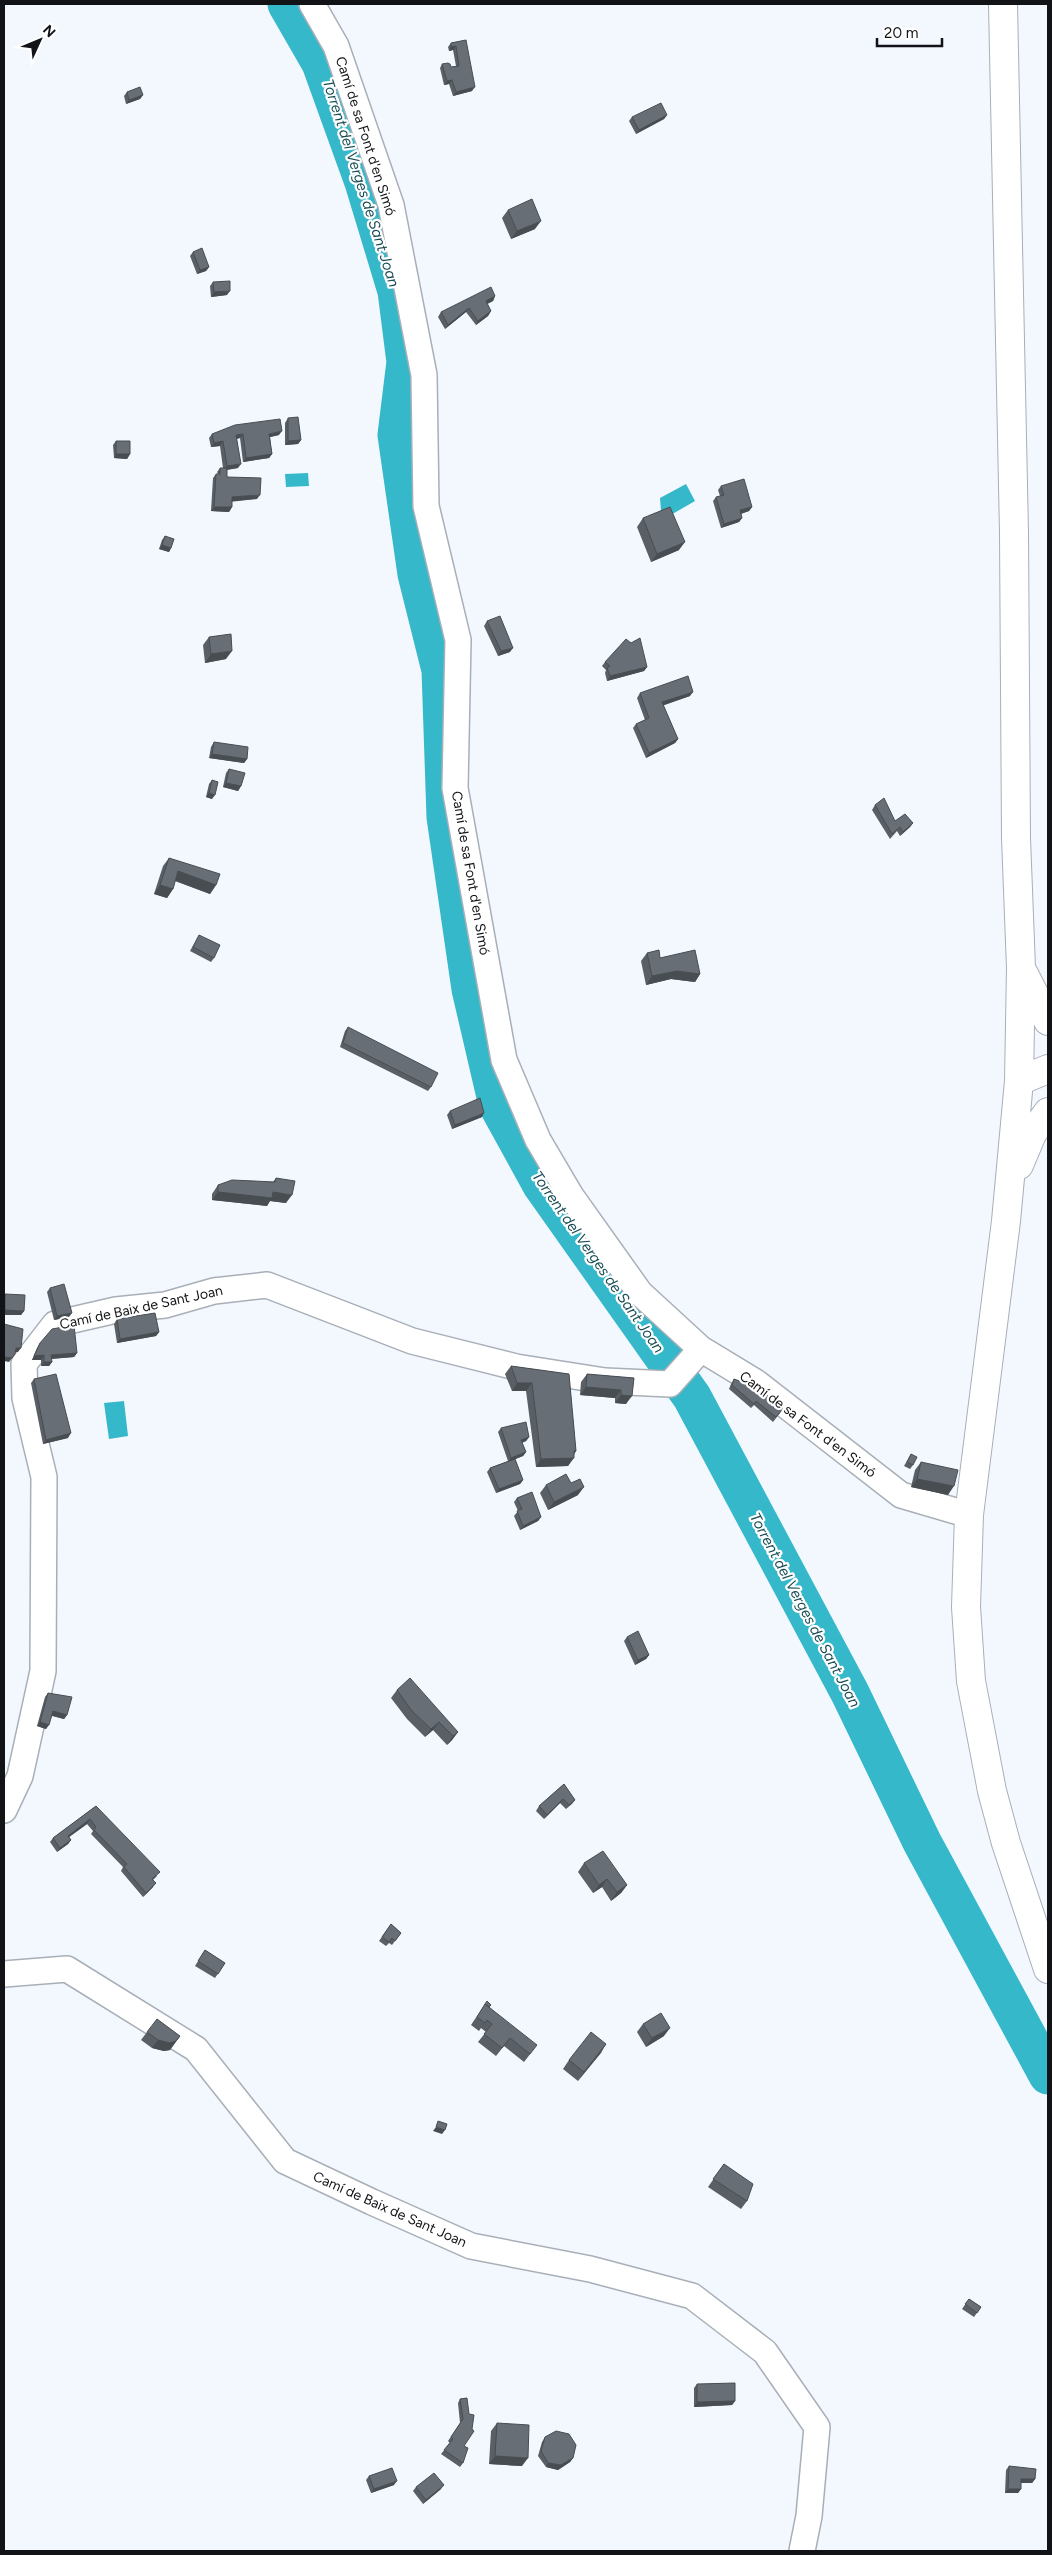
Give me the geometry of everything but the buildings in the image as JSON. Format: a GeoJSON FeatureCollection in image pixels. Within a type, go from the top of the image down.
{"type":"FeatureCollection","features":[{"type":"Feature","properties":{"kind":"main road"},"geometry":{"type":"LineString","coordinates":[[1003,4],[1013,523],[1016,838],[1021,968],[1019,1081],[1008,1190],[969,1515],[966,1607],[971,1681],[980,1738],[1006,1844],[1048,1969]]}},
{"type":"Feature","properties":{"kind":"main road"},"geometry":{"type":"LineString","coordinates":[[1021,968],[1048,1021]]}},
{"type":"Feature","properties":{"kind":"main road"},"geometry":{"type":"LineString","coordinates":[[1019,1081],[1048,1069]]}},
{"type":"Feature","properties":{"kind":"main road"},"geometry":{"type":"LineString","coordinates":[[1019,1081],[1048,1088]]}},
{"type":"Feature","properties":{"kind":"main road"},"geometry":{"type":"LineString","coordinates":[[1008,1190],[1032,1134],[1048,1112]]}},
{"type":"Feature","properties":{"kind":"street","name":"Camí de sa Font d'en Simó"},"geometry":{"type":"LineString","coordinates":[[312,4],[336,46],[391,205],[424,375],[426,506],[458,640],[455,788],[504,1060],[538,1140],[571,1196],[640,1293],[701,1349],[757,1383],[901,1495],[969,1515]]}},
{"type":"Feature","properties":{"kind":"street","name":"Camí de Baix de Sant Joan"},"geometry":{"type":"LineString","coordinates":[[4,1810],[20,1776],[43,1671],[44,1477],[25,1398],[24,1364],[55,1324],[116,1310],[165,1305],[214,1291],[267,1286],[412,1341],[506,1364],[605,1381],[677,1376],[701,1349]]}},
{"type":"Feature","properties":{"kind":"street","name":"Camí de Baix de Sant Joan"},"geometry":{"type":"LineString","coordinates":[[4,1974],[67,1969],[196,2049],[285,2161],[372,2202],[471,2246],[590,2269],[692,2296],[765,2352],[817,2427],[809,2516],[802,2551]]}},
{"type":"Feature","properties":{"kind":"water"},"geometry":{"type":"Polygon","coordinates":[[[308,473],[309,486],[286,487],[285,474],[308,473]]]}},
{"type":"Feature","properties":{"kind":"water"},"geometry":{"type":"Polygon","coordinates":[[[686,484],[695,501],[669,516],[661,511],[660,498],[686,484]]]}},
{"type":"Feature","properties":{"kind":"water"},"geometry":{"type":"Polygon","coordinates":[[[124,1401],[128,1436],[109,1439],[104,1403],[124,1401]]]}},
{"type":"Feature","properties":{"kind":"waterway","name":"Torrent del Verges de Sant Joan"},"geometry":{"type":"LineString","coordinates":[[287,4],[321,63],[364,182],[397,291],[406,362],[397,435],[417,574],[441,670],[446,817],[471,989],[498,1105],[542,1185],[692,1397],[850,1693],[922,1842],[1048,2075]]}}]}
